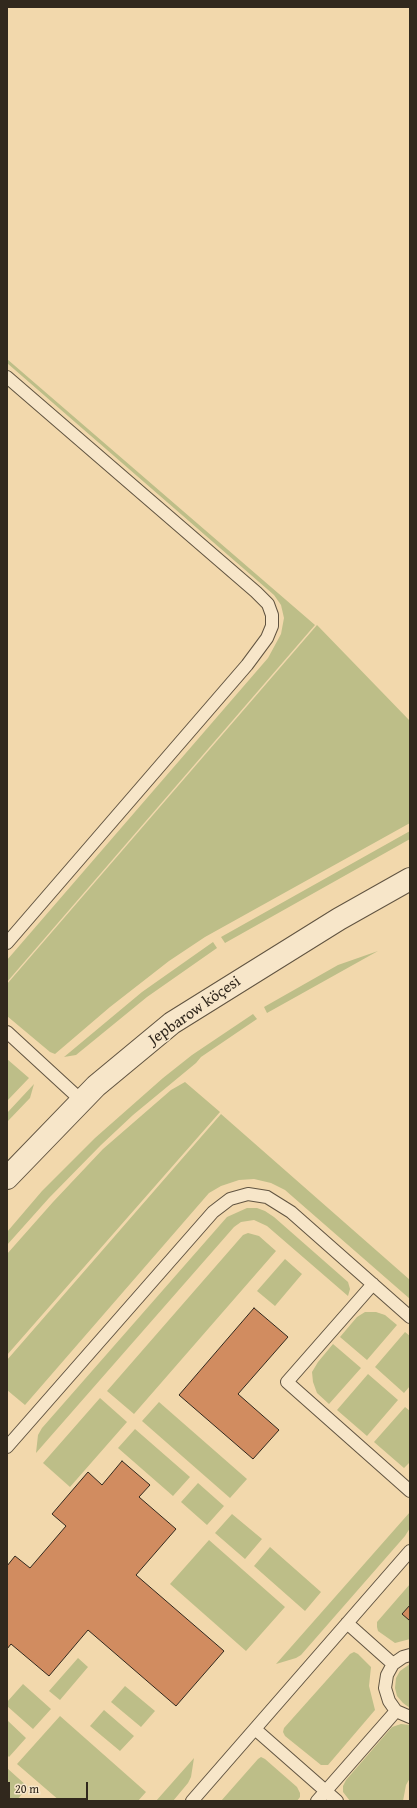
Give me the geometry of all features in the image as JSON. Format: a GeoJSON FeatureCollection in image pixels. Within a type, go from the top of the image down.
{"type":"FeatureCollection","features":[{"type":"Feature","properties":{"kind":"street","name":"Jepbarow köçesi"},"geometry":{"type":"LineString","coordinates":[[7,1178],[96,1086],[172,1023],[326,927],[410,879]]}},
{"type":"Feature","properties":{"kind":"lane"},"geometry":{"type":"LineString","coordinates":[[7,377],[256,592],[268,604],[272,615],[272,626],[267,638],[247,665],[7,943]]}},
{"type":"Feature","properties":{"kind":"lane"},"geometry":{"type":"LineString","coordinates":[[7,1032],[82,1101]]}},
{"type":"Feature","properties":{"kind":"lane"},"geometry":{"type":"LineString","coordinates":[[7,1447],[212,1212],[230,1199],[248,1194],[267,1197],[291,1212],[410,1317]]}},
{"type":"Feature","properties":{"kind":"lane"},"geometry":{"type":"LineString","coordinates":[[373,1284],[287,1382],[410,1491]]}},
{"type":"Feature","properties":{"kind":"lane"},"geometry":{"type":"LineString","coordinates":[[192,1801],[410,1551]]}},
{"type":"Feature","properties":{"kind":"lane"},"geometry":{"type":"LineString","coordinates":[[347,1623],[393,1664]]}},
{"type":"Feature","properties":{"kind":"lane"},"geometry":{"type":"LineString","coordinates":[[410,1655],[403,1657],[393,1664],[387,1675],[385,1688],[388,1700],[396,1711],[410,1717]]}},
{"type":"Feature","properties":{"kind":"lane"},"geometry":{"type":"LineString","coordinates":[[318,1801],[396,1711]]}},
{"type":"Feature","properties":{"kind":"lane"},"geometry":{"type":"LineString","coordinates":[[255,1729],[337,1801]]}},
{"type":"Feature","properties":{"kind":"green space"},"geometry":{"type":"Polygon","coordinates":[[[7,359],[315,625],[7,982],[7,960],[268,658],[281,634],[284,618],[281,605],[274,595],[7,363],[7,359]]]}},
{"type":"Feature","properties":{"kind":"green space"},"geometry":{"type":"Polygon","coordinates":[[[317,625],[410,721],[410,823],[205,937],[169,961],[110,1007],[55,1054],[50,1052],[7,1016],[7,984],[317,625]]]}},
{"type":"Feature","properties":{"kind":"green space"},"geometry":{"type":"Polygon","coordinates":[[[410,831],[410,839],[225,943],[221,937],[410,831]]]}},
{"type":"Feature","properties":{"kind":"green space"},"geometry":{"type":"Polygon","coordinates":[[[213,942],[217,948],[147,997],[76,1055],[64,1057],[142,992],[213,942]]]}},
{"type":"Feature","properties":{"kind":"green space"},"geometry":{"type":"Polygon","coordinates":[[[378,951],[267,1013],[264,1007],[338,965],[378,951]]]}},
{"type":"Feature","properties":{"kind":"green space"},"geometry":{"type":"Polygon","coordinates":[[[253,1014],[257,1019],[201,1057],[196,1063],[133,1115],[101,1145],[49,1198],[7,1245],[7,1232],[42,1191],[95,1138],[163,1078],[192,1055],[253,1014]]]}},
{"type":"Feature","properties":{"kind":"green space"},"geometry":{"type":"Polygon","coordinates":[[[7,1059],[29,1078],[7,1101],[7,1059]]]}},
{"type":"Feature","properties":{"kind":"green space"},"geometry":{"type":"Polygon","coordinates":[[[185,1082],[220,1112],[7,1355],[7,1254],[103,1149],[171,1090],[185,1082]]]}},
{"type":"Feature","properties":{"kind":"green space"},"geometry":{"type":"Polygon","coordinates":[[[34,1084],[30,1098],[7,1122],[7,1113],[34,1084]]]}},
{"type":"Feature","properties":{"kind":"green space"},"geometry":{"type":"Polygon","coordinates":[[[221,1114],[410,1280],[410,1299],[285,1190],[271,1183],[254,1179],[239,1180],[221,1186],[209,1193],[25,1405],[7,1390],[7,1360],[221,1114]]]}},
{"type":"Feature","properties":{"kind":"green space"},"geometry":{"type":"Polygon","coordinates":[[[247,1208],[257,1208],[274,1217],[348,1282],[350,1289],[348,1296],[267,1226],[254,1220],[241,1222],[234,1227],[36,1453],[38,1435],[42,1428],[227,1217],[247,1208]]]}},
{"type":"Feature","properties":{"kind":"green space"},"geometry":{"type":"Polygon","coordinates":[[[248,1233],[259,1236],[276,1251],[134,1414],[107,1391],[243,1235],[248,1233]]]}},
{"type":"Feature","properties":{"kind":"green space"},"geometry":{"type":"Polygon","coordinates":[[[285,1259],[302,1274],[275,1306],[257,1291],[285,1259]]]}},
{"type":"Feature","properties":{"kind":"green space"},"geometry":{"type":"Polygon","coordinates":[[[365,1312],[376,1312],[385,1315],[397,1325],[367,1360],[340,1337],[357,1317],[365,1312]]]}},
{"type":"Feature","properties":{"kind":"green space"},"geometry":{"type":"Polygon","coordinates":[[[405,1332],[410,1336],[410,1386],[404,1393],[375,1367],[405,1332]]]}},
{"type":"Feature","properties":{"kind":"green space"},"geometry":{"type":"Polygon","coordinates":[[[333,1344],[361,1368],[329,1404],[317,1393],[313,1382],[312,1372],[333,1344]]]}},
{"type":"Feature","properties":{"kind":"green space"},"geometry":{"type":"Polygon","coordinates":[[[368,1374],[398,1400],[367,1436],[337,1410],[368,1374]]]}},
{"type":"Feature","properties":{"kind":"green space"},"geometry":{"type":"Polygon","coordinates":[[[100,1398],[127,1422],[70,1487],[43,1463],[100,1398]]]}},
{"type":"Feature","properties":{"kind":"green space"},"geometry":{"type":"Polygon","coordinates":[[[159,1402],[247,1479],[230,1498],[142,1421],[159,1402]]]}},
{"type":"Feature","properties":{"kind":"green space"},"geometry":{"type":"Polygon","coordinates":[[[405,1407],[410,1411],[410,1462],[404,1468],[374,1442],[405,1407]]]}},
{"type":"Feature","properties":{"kind":"green space"},"geometry":{"type":"Polygon","coordinates":[[[135,1429],[190,1477],[173,1496],[118,1448],[135,1429]]]}},
{"type":"Feature","properties":{"kind":"green space"},"geometry":{"type":"Polygon","coordinates":[[[198,1483],[224,1506],[207,1525],[181,1502],[198,1483]]]}},
{"type":"Feature","properties":{"kind":"green space"},"geometry":{"type":"Polygon","coordinates":[[[410,1512],[410,1528],[405,1536],[301,1655],[276,1664],[410,1512]]]}},
{"type":"Feature","properties":{"kind":"green space"},"geometry":{"type":"Polygon","coordinates":[[[232,1514],[262,1539],[245,1559],[215,1533],[232,1514]]]}},
{"type":"Feature","properties":{"kind":"green space"},"geometry":{"type":"Polygon","coordinates":[[[209,1540],[285,1607],[246,1651],[170,1584],[209,1540]]]}},
{"type":"Feature","properties":{"kind":"green space"},"geometry":{"type":"Polygon","coordinates":[[[270,1547],[321,1592],[305,1611],[254,1566],[270,1547]]]}},
{"type":"Feature","properties":{"kind":"green space"},"geometry":{"type":"Polygon","coordinates":[[[410,1584],[410,1639],[395,1643],[378,1631],[377,1622],[410,1584]]]}},
{"type":"Feature","properties":{"kind":"green space"},"geometry":{"type":"Polygon","coordinates":[[[354,1652],[371,1667],[369,1686],[375,1710],[328,1765],[321,1765],[285,1736],[283,1732],[284,1728],[350,1654],[354,1652]]]}},
{"type":"Feature","properties":{"kind":"green space"},"geometry":{"type":"Polygon","coordinates":[[[78,1658],[88,1667],[60,1700],[49,1691],[78,1658]]]}},
{"type":"Feature","properties":{"kind":"green space"},"geometry":{"type":"Polygon","coordinates":[[[410,1664],[410,1708],[397,1696],[395,1688],[396,1678],[400,1671],[410,1664]]]}},
{"type":"Feature","properties":{"kind":"green space"},"geometry":{"type":"Polygon","coordinates":[[[23,1684],[51,1709],[33,1729],[7,1706],[7,1702],[23,1684]]]}},
{"type":"Feature","properties":{"kind":"green space"},"geometry":{"type":"Polygon","coordinates":[[[125,1686],[155,1711],[141,1727],[111,1702],[125,1686]]]}},
{"type":"Feature","properties":{"kind":"green space"},"geometry":{"type":"Polygon","coordinates":[[[104,1710],[134,1736],[120,1751],[90,1726],[104,1710]]]}},
{"type":"Feature","properties":{"kind":"green space"},"geometry":{"type":"Polygon","coordinates":[[[60,1716],[146,1792],[138,1801],[60,1801],[17,1764],[60,1716]]]}},
{"type":"Feature","properties":{"kind":"green space"},"geometry":{"type":"Polygon","coordinates":[[[7,1720],[26,1738],[9,1757],[7,1755],[7,1720]]]}},
{"type":"Feature","properties":{"kind":"green space"},"geometry":{"type":"Polygon","coordinates":[[[401,1724],[410,1725],[410,1778],[406,1785],[403,1801],[350,1801],[343,1792],[343,1786],[346,1780],[392,1727],[401,1724]]]}},
{"type":"Feature","properties":{"kind":"green space"},"geometry":{"type":"Polygon","coordinates":[[[261,1757],[297,1787],[300,1797],[297,1801],[221,1801],[258,1759],[261,1757]]]}},
{"type":"Feature","properties":{"kind":"green space"},"geometry":{"type":"Polygon","coordinates":[[[194,1758],[191,1777],[173,1801],[156,1801],[194,1758]]]}},
{"type":"Feature","properties":{"kind":"green space"},"geometry":{"type":"Polygon","coordinates":[[[7,1768],[28,1787],[16,1801],[7,1801],[7,1768]]]}},
{"type":"Feature","properties":{"kind":"building"},"geometry":{"type":"Polygon","coordinates":[[[254,1308],[288,1337],[238,1394],[279,1430],[253,1459],[179,1395],[254,1308]]]}},
{"type":"Feature","properties":{"kind":"building"},"geometry":{"type":"Polygon","coordinates":[[[122,1461],[150,1485],[139,1497],[176,1529],[136,1575],[224,1651],[176,1706],[88,1630],[49,1676],[11,1644],[7,1649],[7,1566],[15,1556],[30,1568],[66,1526],[52,1514],[88,1472],[102,1485],[122,1461]]]}},
{"type":"Feature","properties":{"kind":"building"},"geometry":{"type":"Polygon","coordinates":[[[410,1605],[410,1619],[409,1620],[402,1614],[410,1605]]]}}]}
